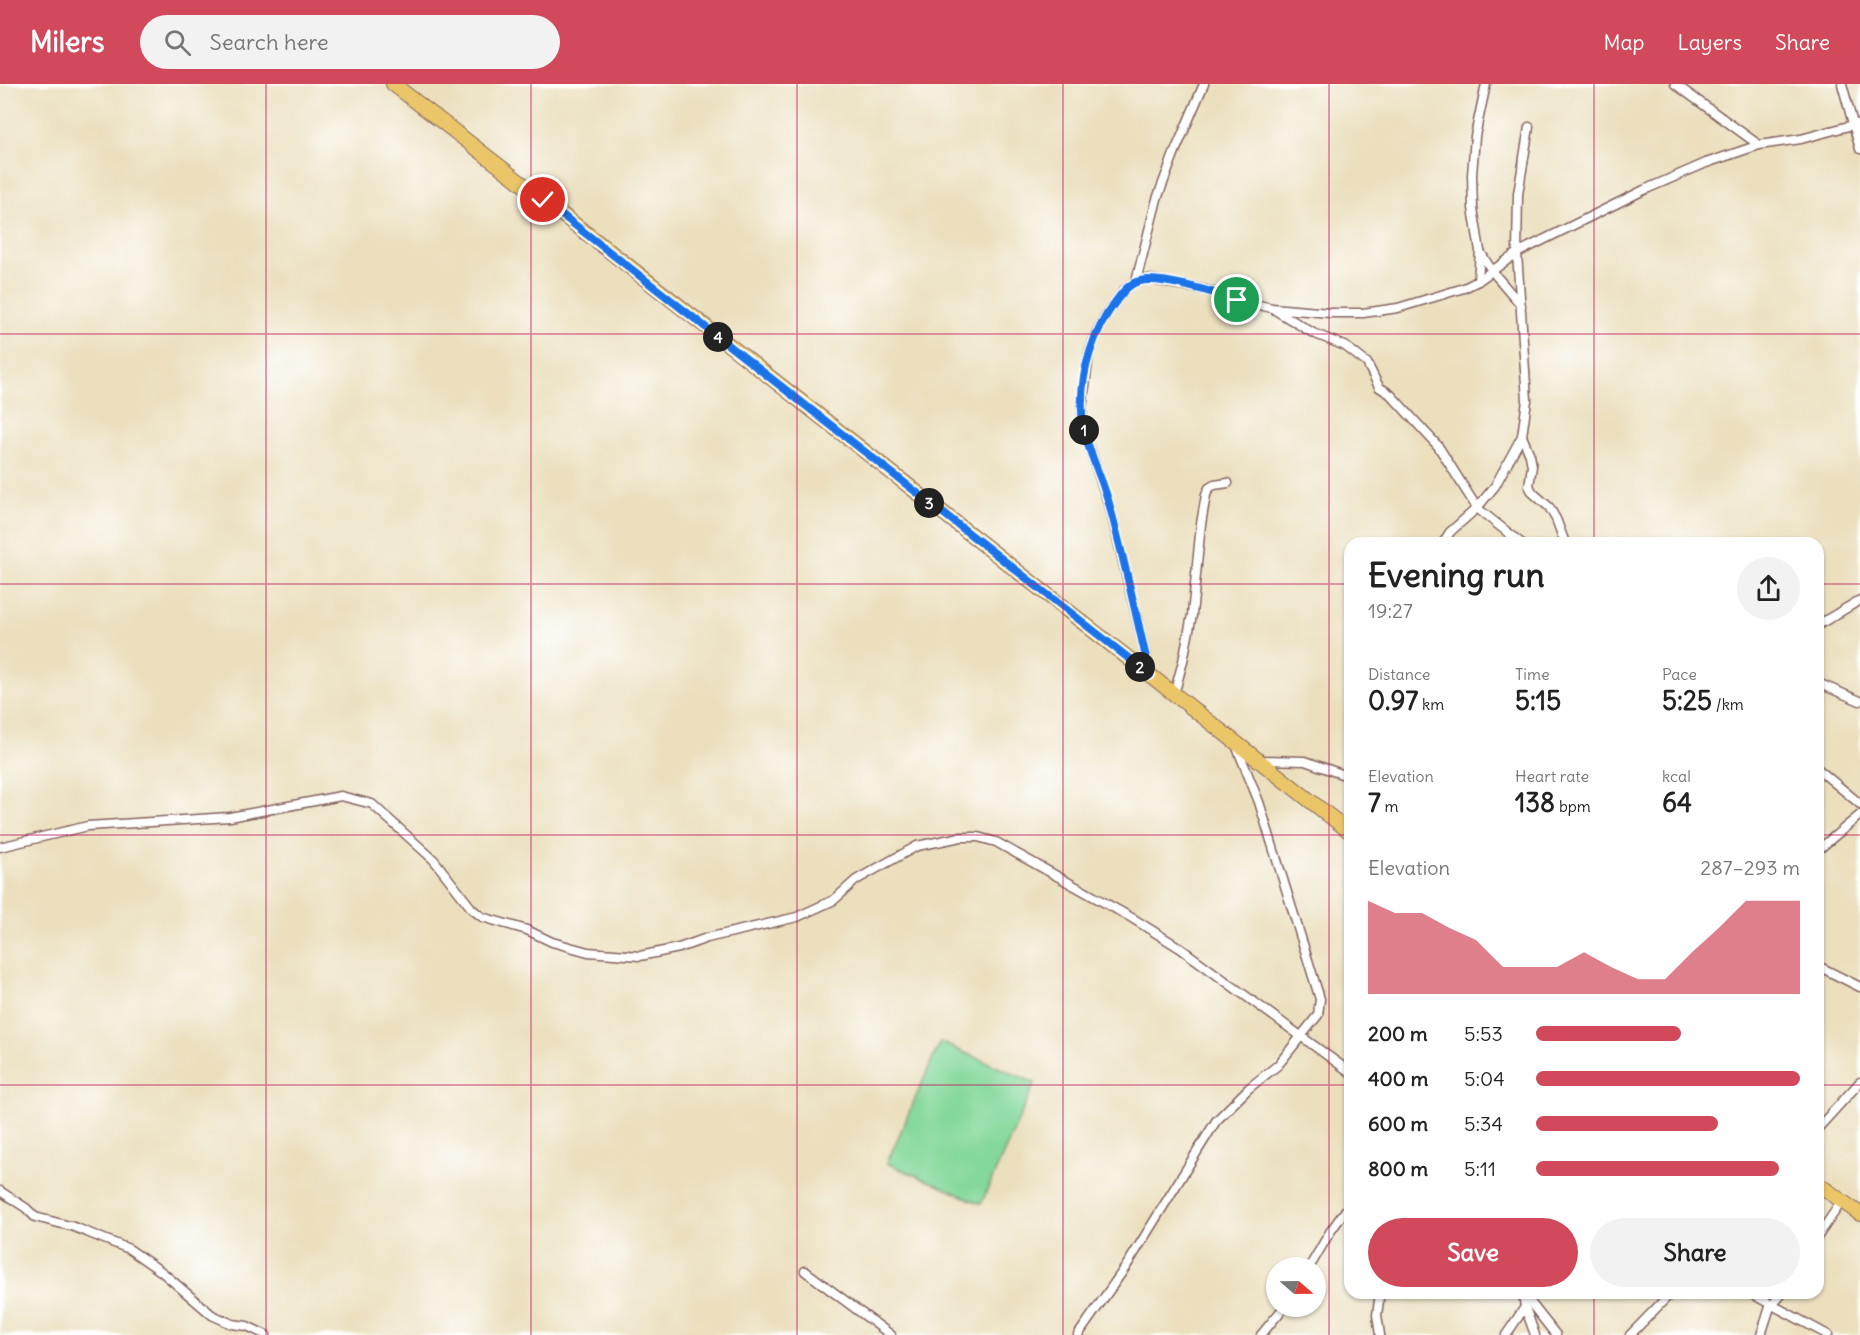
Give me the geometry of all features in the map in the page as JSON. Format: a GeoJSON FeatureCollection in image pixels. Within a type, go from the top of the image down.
{"type":"FeatureCollection","features":[{"type":"Feature","properties":{"kind":"main road"},"geometry":{"type":"LineString","coordinates":[[393,84],[590,235],[1344,827]]}},
{"type":"Feature","properties":{"kind":"main road"},"geometry":{"type":"LineString","coordinates":[[1824,1188],[1860,1214]]}},
{"type":"Feature","properties":{"kind":"street"},"geometry":{"type":"LineString","coordinates":[[1136,281],[1157,199],[1204,84]]}},
{"type":"Feature","properties":{"kind":"street"},"geometry":{"type":"LineString","coordinates":[[1478,281],[1480,251],[1473,208],[1472,175],[1475,136],[1486,84]]}},
{"type":"Feature","properties":{"kind":"street"},"geometry":{"type":"LineString","coordinates":[[1675,84],[1759,145]]}},
{"type":"Feature","properties":{"kind":"street"},"geometry":{"type":"LineString","coordinates":[[1842,84],[1856,125],[1860,148]]}},
{"type":"Feature","properties":{"kind":"street"},"geometry":{"type":"LineString","coordinates":[[1150,675],[1110,508],[1083,429],[1082,409],[1089,354],[1096,334],[1124,290],[1136,281],[1149,279],[1272,308],[1330,313],[1363,313],[1398,308],[1450,293],[1478,281],[1518,253],[1644,190],[1706,163],[1759,145],[1801,139],[1856,125]]}},
{"type":"Feature","properties":{"kind":"street"},"geometry":{"type":"LineString","coordinates":[[1447,537],[1495,486],[1522,436],[1527,400],[1518,253],[1518,194],[1528,127]]}},
{"type":"Feature","properties":{"kind":"street"},"geometry":{"type":"LineString","coordinates":[[1480,251],[1492,272],[1521,305]]}},
{"type":"Feature","properties":{"kind":"street"},"geometry":{"type":"LineString","coordinates":[[1272,308],[1313,333],[1345,346],[1367,363],[1379,387],[1389,394],[1437,446],[1476,508],[1513,537]]}},
{"type":"Feature","properties":{"kind":"street"},"geometry":{"type":"LineString","coordinates":[[1522,436],[1532,466],[1530,486],[1533,493],[1549,507],[1563,537]]}},
{"type":"Feature","properties":{"kind":"street"},"geometry":{"type":"LineString","coordinates":[[1174,695],[1192,615],[1206,495],[1209,488],[1214,485],[1228,483]]}},
{"type":"Feature","properties":{"kind":"street"},"geometry":{"type":"LineString","coordinates":[[1824,621],[1860,600]]}},
{"type":"Feature","properties":{"kind":"street"},"geometry":{"type":"LineString","coordinates":[[1824,685],[1860,700]]}},
{"type":"Feature","properties":{"kind":"street"},"geometry":{"type":"LineString","coordinates":[[1078,1335],[1127,1266],[1216,1121],[1278,1065],[1318,1015],[1320,999],[1259,802],[1235,741]]}},
{"type":"Feature","properties":{"kind":"street"},"geometry":{"type":"LineString","coordinates":[[1260,760],[1305,761],[1344,775]]}},
{"type":"Feature","properties":{"kind":"street"},"geometry":{"type":"LineString","coordinates":[[1824,774],[1860,804]]}},
{"type":"Feature","properties":{"kind":"street"},"geometry":{"type":"LineString","coordinates":[[0,847],[88,826],[230,817],[341,796],[372,804],[434,860],[472,909],[482,916],[527,930],[552,942],[588,952],[640,956],[679,948],[708,938],[797,916],[834,900],[856,880],[917,846],[961,837],[978,837],[996,842],[1132,918],[1180,948],[1344,1068]]}},
{"type":"Feature","properties":{"kind":"street"},"geometry":{"type":"LineString","coordinates":[[1824,845],[1860,815]]}},
{"type":"Feature","properties":{"kind":"street"},"geometry":{"type":"LineString","coordinates":[[1824,969],[1860,987]]}},
{"type":"Feature","properties":{"kind":"street"},"geometry":{"type":"LineString","coordinates":[[1824,1121],[1860,1082]]}},
{"type":"Feature","properties":{"kind":"street"},"geometry":{"type":"LineString","coordinates":[[0,1191],[26,1208],[35,1217],[74,1227],[129,1250],[162,1272],[212,1315],[232,1324],[247,1326],[266,1335]]}},
{"type":"Feature","properties":{"kind":"street"},"geometry":{"type":"LineString","coordinates":[[1824,1227],[1842,1201]]}},
{"type":"Feature","properties":{"kind":"street"},"geometry":{"type":"LineString","coordinates":[[1315,1257],[1344,1212]]}},
{"type":"Feature","properties":{"kind":"street"},"geometry":{"type":"LineString","coordinates":[[806,1271],[891,1335]]}},
{"type":"Feature","properties":{"kind":"street"},"geometry":{"type":"LineString","coordinates":[[1379,1299],[1377,1315],[1380,1335]]}},
{"type":"Feature","properties":{"kind":"street"},"geometry":{"type":"LineString","coordinates":[[1524,1299],[1534,1335]]}},
{"type":"Feature","properties":{"kind":"street"},"geometry":{"type":"LineString","coordinates":[[1528,1299],[1556,1335]]}},
{"type":"Feature","properties":{"kind":"street"},"geometry":{"type":"LineString","coordinates":[[1630,1335],[1665,1299]]}},
{"type":"Feature","properties":{"kind":"street"},"geometry":{"type":"LineString","coordinates":[[1763,1299],[1828,1335]]}},
{"type":"Feature","properties":{"kind":"street"},"geometry":{"type":"LineString","coordinates":[[1761,1335],[1769,1310],[1778,1299]]}},
{"type":"Feature","properties":{"kind":"street"},"geometry":{"type":"LineString","coordinates":[[1506,1335],[1525,1307]]}},
{"type":"Feature","properties":{"kind":"street"},"geometry":{"type":"LineString","coordinates":[[1261,1335],[1276,1317]]}},
{"type":"Feature","properties":{"kind":"green space"},"geometry":{"type":"Polygon","coordinates":[[[940,1042],[1035,1083],[981,1204],[887,1163],[940,1042]]]}},
{"type":"Feature","properties":{"kind":"route"},"geometry":{"type":"LineString","coordinates":[[543,200],[1150,675],[1110,508],[1083,429],[1084,382],[1089,354],[1106,315],[1124,290],[1136,281],[1149,279],[1206,290],[1237,300]]}}]}
